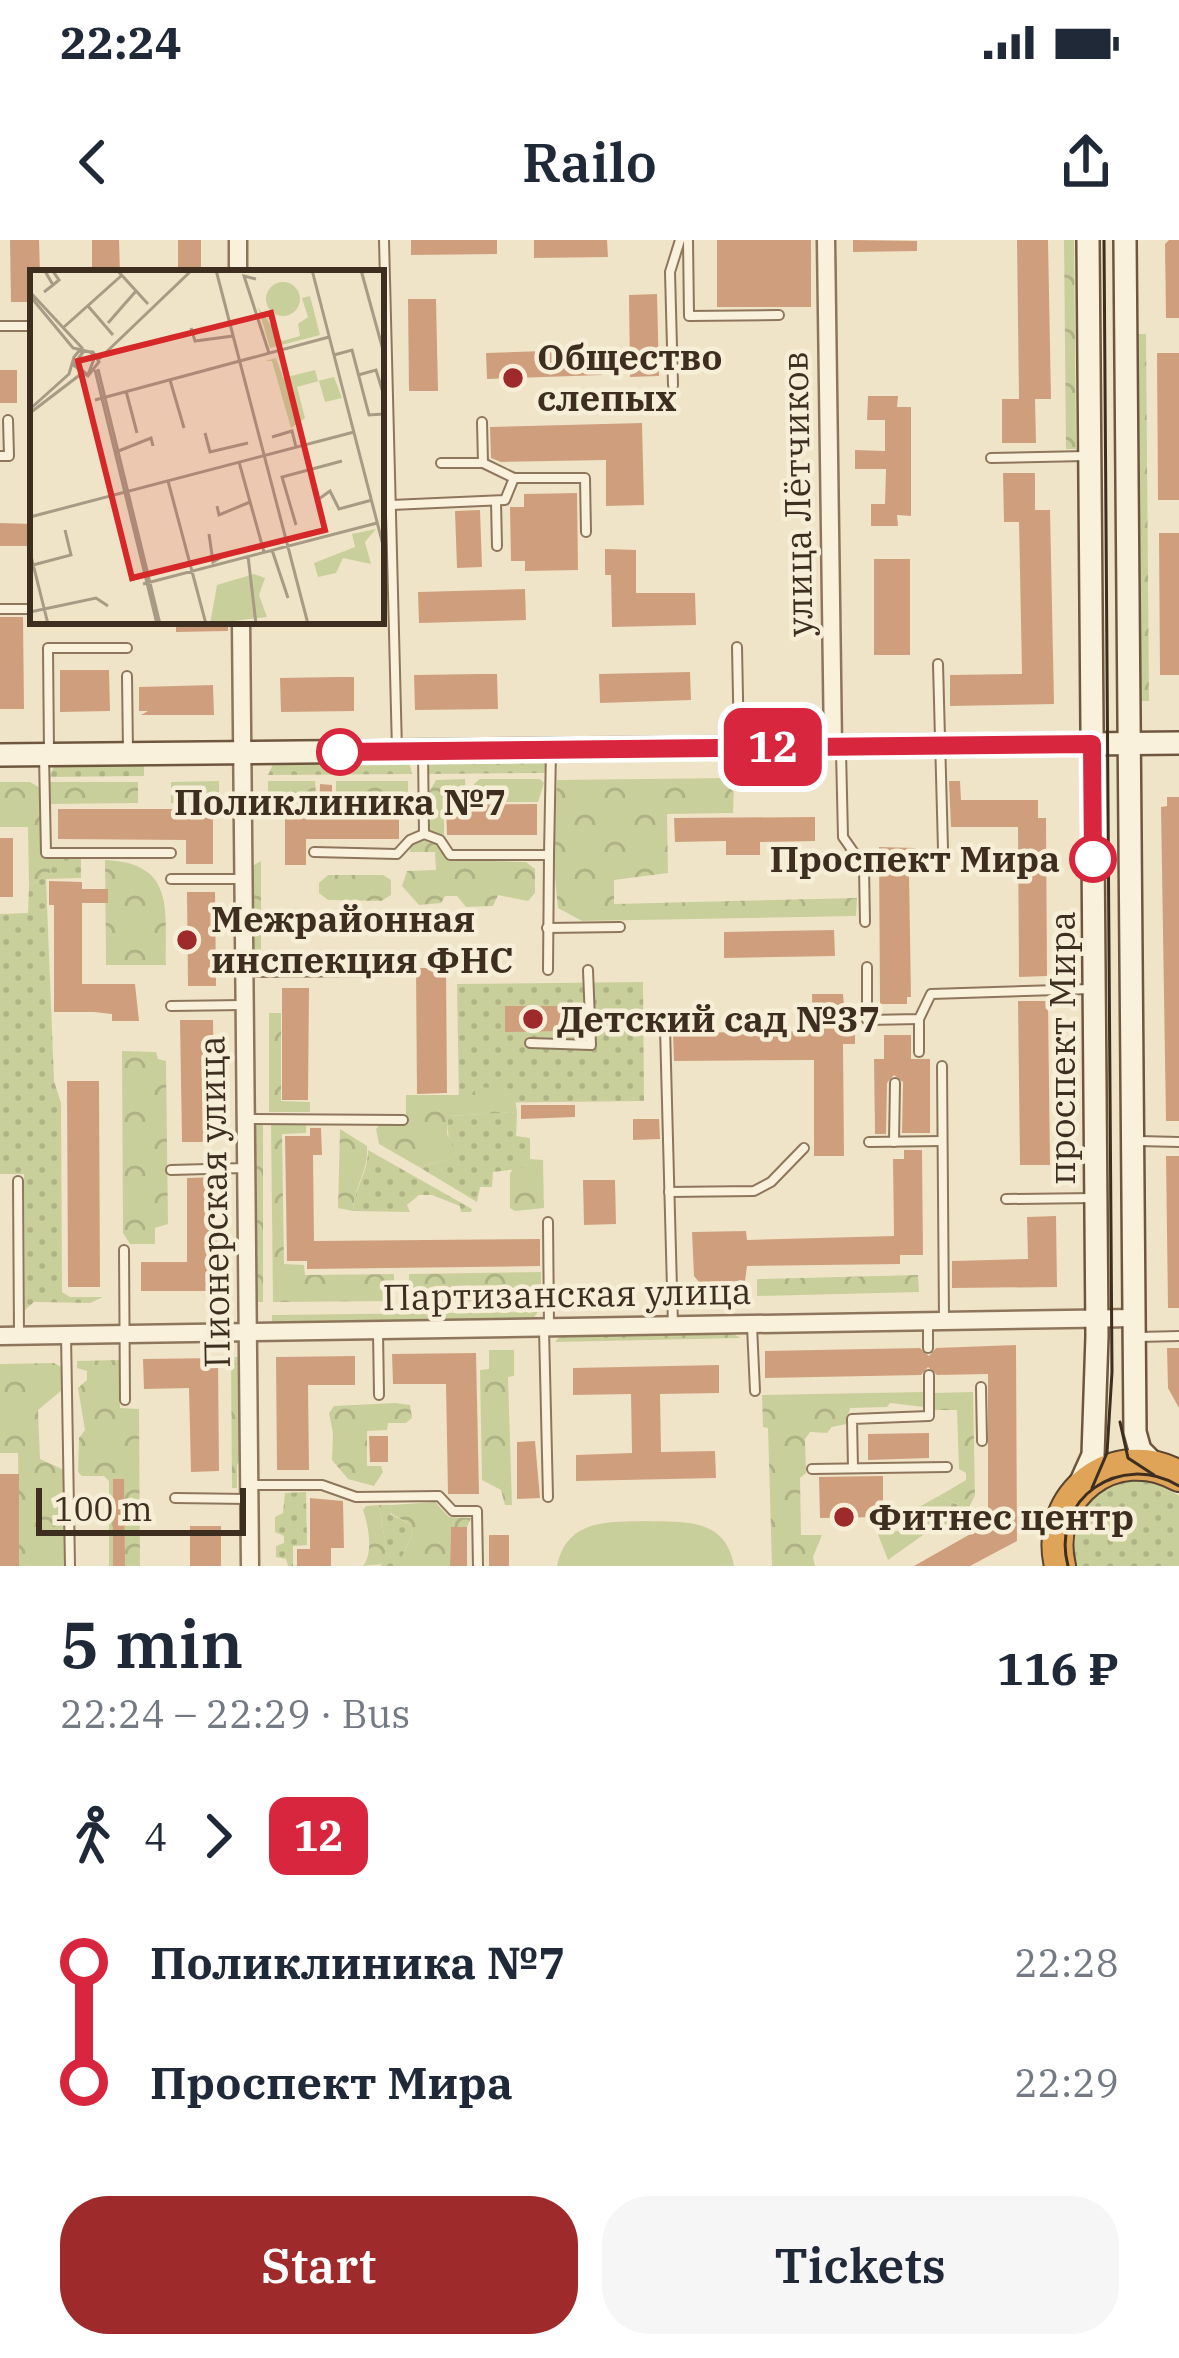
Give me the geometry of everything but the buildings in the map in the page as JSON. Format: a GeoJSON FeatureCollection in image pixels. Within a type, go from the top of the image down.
{"type":"FeatureCollection","features":[{"type":"Feature","properties":{"kind":"highway"},"geometry":{"type":"LineString","coordinates":[[1060,1566],[1057,1531],[1076,1491],[1112,1467],[1173,1473]]}},
{"type":"Feature","properties":{"kind":"main road","name":"проспект Мира"},"geometry":{"type":"LineString","coordinates":[[1076,1491],[1093,1455],[1097,1319],[1088,240]]}},
{"type":"Feature","properties":{"kind":"main road","name":"проспект Мира"},"geometry":{"type":"LineString","coordinates":[[1125,240],[1135,1432],[1140,1450],[1173,1473]]}},
{"type":"Feature","properties":{"kind":"main road"},"geometry":{"type":"LineString","coordinates":[[0,755],[1179,743]]}},
{"type":"Feature","properties":{"kind":"street","name":"улица Лётчиков"},"geometry":{"type":"LineString","coordinates":[[826,240],[837,747]]}},
{"type":"Feature","properties":{"kind":"street","name":"Пионерская улица"},"geometry":{"type":"LineString","coordinates":[[241,624],[250,1566]]}},
{"type":"Feature","properties":{"kind":"street","name":"Партизанская улица"},"geometry":{"type":"LineString","coordinates":[[10,1336],[1097,1319],[1134,1328]]}},
{"type":"Feature","properties":{"kind":"lane"},"geometry":{"type":"LineString","coordinates":[[384,240],[397,751]]}},
{"type":"Feature","properties":{"kind":"lane"},"geometry":{"type":"LineString","coordinates":[[684,240],[688,316],[779,315]]}},
{"type":"Feature","properties":{"kind":"lane"},"geometry":{"type":"LineString","coordinates":[[673,385],[670,272],[684,240]]}},
{"type":"Feature","properties":{"kind":"lane"},"geometry":{"type":"LineString","coordinates":[[0,456],[9,456],[8,420]]}},
{"type":"Feature","properties":{"kind":"lane"},"geometry":{"type":"LineString","coordinates":[[482,422],[483,464]]}},
{"type":"Feature","properties":{"kind":"lane"},"geometry":{"type":"LineString","coordinates":[[992,458],[1090,455]]}},
{"type":"Feature","properties":{"kind":"lane"},"geometry":{"type":"LineString","coordinates":[[441,463],[483,464],[514,478],[585,478],[586,532]]}},
{"type":"Feature","properties":{"kind":"lane"},"geometry":{"type":"LineString","coordinates":[[391,505],[508,498],[514,478]]}},
{"type":"Feature","properties":{"kind":"lane"},"geometry":{"type":"LineString","coordinates":[[496,500],[497,546]]}},
{"type":"Feature","properties":{"kind":"lane"},"geometry":{"type":"LineString","coordinates":[[127,647],[48,648],[46,853],[171,853]]}},
{"type":"Feature","properties":{"kind":"lane"},"geometry":{"type":"LineString","coordinates":[[737,647],[739,748]]}},
{"type":"Feature","properties":{"kind":"lane"},"geometry":{"type":"LineString","coordinates":[[938,664],[943,849]]}},
{"type":"Feature","properties":{"kind":"lane"},"geometry":{"type":"LineString","coordinates":[[127,676],[128,754]]}},
{"type":"Feature","properties":{"kind":"lane"},"geometry":{"type":"LineString","coordinates":[[837,747],[843,837],[864,867],[865,922]]}},
{"type":"Feature","properties":{"kind":"lane"},"geometry":{"type":"LineString","coordinates":[[548,970],[551,750]]}},
{"type":"Feature","properties":{"kind":"lane"},"geometry":{"type":"LineString","coordinates":[[424,751],[424,834]]}},
{"type":"Feature","properties":{"kind":"lane"},"geometry":{"type":"LineString","coordinates":[[314,852],[397,854],[424,834],[440,840],[450,854],[549,855]]}},
{"type":"Feature","properties":{"kind":"lane"},"geometry":{"type":"LineString","coordinates":[[171,879],[244,879]]}},
{"type":"Feature","properties":{"kind":"lane"},"geometry":{"type":"LineString","coordinates":[[547,928],[620,927]]}},
{"type":"Feature","properties":{"kind":"lane"},"geometry":{"type":"LineString","coordinates":[[867,967],[867,1019],[919,1019]]}},
{"type":"Feature","properties":{"kind":"lane"},"geometry":{"type":"LineString","coordinates":[[530,1043],[591,1045],[588,970]]}},
{"type":"Feature","properties":{"kind":"lane"},"geometry":{"type":"LineString","coordinates":[[245,972],[402,971]]}},
{"type":"Feature","properties":{"kind":"lane"},"geometry":{"type":"LineString","coordinates":[[919,1052],[919,1019],[932,994],[1094,989]]}},
{"type":"Feature","properties":{"kind":"lane"},"geometry":{"type":"LineString","coordinates":[[171,1006],[245,1006]]}},
{"type":"Feature","properties":{"kind":"lane"},"geometry":{"type":"LineString","coordinates":[[665,1028],[673,1326]]}},
{"type":"Feature","properties":{"kind":"lane"},"geometry":{"type":"LineString","coordinates":[[928,1348],[936,1322],[942,1066]]}},
{"type":"Feature","properties":{"kind":"lane"},"geometry":{"type":"LineString","coordinates":[[894,1142],[895,1083]]}},
{"type":"Feature","properties":{"kind":"lane"},"geometry":{"type":"LineString","coordinates":[[246,1119],[404,1120]]}},
{"type":"Feature","properties":{"kind":"lane"},"geometry":{"type":"LineString","coordinates":[[869,1142],[942,1141]]}},
{"type":"Feature","properties":{"kind":"lane"},"geometry":{"type":"LineString","coordinates":[[1133,1141],[1179,1142]]}},
{"type":"Feature","properties":{"kind":"lane"},"geometry":{"type":"LineString","coordinates":[[669,1192],[754,1191],[771,1182],[804,1148]]}},
{"type":"Feature","properties":{"kind":"lane"},"geometry":{"type":"LineString","coordinates":[[171,1170],[247,1168]]}},
{"type":"Feature","properties":{"kind":"lane"},"geometry":{"type":"LineString","coordinates":[[10,1336],[18,1181]]}},
{"type":"Feature","properties":{"kind":"lane"},"geometry":{"type":"LineString","coordinates":[[1006,1199],[1096,1198]]}},
{"type":"Feature","properties":{"kind":"lane"},"geometry":{"type":"LineString","coordinates":[[548,1222],[548,1497]]}},
{"type":"Feature","properties":{"kind":"lane"},"geometry":{"type":"LineString","coordinates":[[124,1250],[125,1400]]}},
{"type":"Feature","properties":{"kind":"lane"},"geometry":{"type":"LineString","coordinates":[[752,1324],[754,1391]]}},
{"type":"Feature","properties":{"kind":"lane"},"geometry":{"type":"LineString","coordinates":[[1134,1328],[1179,1336]]}},
{"type":"Feature","properties":{"kind":"lane"},"geometry":{"type":"LineString","coordinates":[[378,1330],[380,1395]]}},
{"type":"Feature","properties":{"kind":"lane"},"geometry":{"type":"LineString","coordinates":[[66,1335],[70,1566]]}},
{"type":"Feature","properties":{"kind":"lane"},"geometry":{"type":"LineString","coordinates":[[853,1468],[852,1419],[929,1416],[929,1375]]}},
{"type":"Feature","properties":{"kind":"lane"},"geometry":{"type":"LineString","coordinates":[[981,1387],[982,1442]]}},
{"type":"Feature","properties":{"kind":"lane"},"geometry":{"type":"LineString","coordinates":[[812,1468],[947,1467]]}},
{"type":"Feature","properties":{"kind":"lane"},"geometry":{"type":"LineString","coordinates":[[176,1498],[322,1485],[356,1497],[439,1496],[453,1511],[477,1511],[478,1566]]}},
{"type":"Feature","properties":{"kind":"green space"},"geometry":{"type":"Polygon","coordinates":[[[1064,240],[1074,240],[1076,449],[1066,449],[1064,240]]]}},
{"type":"Feature","properties":{"kind":"green space"},"geometry":{"type":"Polygon","coordinates":[[[1134,334],[1146,334],[1149,701],[1137,701],[1134,334]]]}},
{"type":"Feature","properties":{"kind":"green space"},"geometry":{"type":"Polygon","coordinates":[[[753,757],[811,757],[818,771],[748,772],[753,757]]]}},
{"type":"Feature","properties":{"kind":"green space"},"geometry":{"type":"Polygon","coordinates":[[[541,759],[546,773],[427,774],[431,760],[541,759]]]}},
{"type":"Feature","properties":{"kind":"green space"},"geometry":{"type":"Polygon","coordinates":[[[351,761],[405,761],[412,774],[268,775],[274,762],[347,765],[351,761]]]}},
{"type":"Feature","properties":{"kind":"green space"},"geometry":{"type":"Polygon","coordinates":[[[56,763],[144,766],[144,776],[49,777],[56,763]]]}},
{"type":"Feature","properties":{"kind":"green space"},"geometry":{"type":"Polygon","coordinates":[[[730,778],[733,813],[667,814],[668,873],[614,880],[614,904],[857,898],[856,916],[582,921],[558,908],[553,858],[557,780],[730,778]]]}},
{"type":"Feature","properties":{"kind":"green space"},"geometry":{"type":"Polygon","coordinates":[[[465,779],[466,803],[444,804],[444,835],[428,832],[428,794],[436,780],[465,779]]]}},
{"type":"Feature","properties":{"kind":"green space"},"geometry":{"type":"Polygon","coordinates":[[[480,779],[540,779],[544,783],[538,802],[474,802],[474,784],[480,779]]]}},
{"type":"Feature","properties":{"kind":"green space"},"geometry":{"type":"Polygon","coordinates":[[[219,781],[219,803],[171,803],[171,782],[219,781]]]}},
{"type":"Feature","properties":{"kind":"green space"},"geometry":{"type":"Polygon","coordinates":[[[268,781],[315,781],[316,793],[336,793],[336,781],[408,781],[408,803],[281,804],[280,813],[268,813],[268,781]]]}},
{"type":"Feature","properties":{"kind":"green space"},"geometry":{"type":"Polygon","coordinates":[[[0,782],[30,782],[42,789],[43,858],[50,858],[50,873],[29,886],[28,827],[0,827],[0,782]]]}},
{"type":"Feature","properties":{"kind":"green space"},"geometry":{"type":"Polygon","coordinates":[[[49,782],[138,782],[138,803],[49,804],[49,782]]]}},
{"type":"Feature","properties":{"kind":"green space"},"geometry":{"type":"Polygon","coordinates":[[[422,840],[439,844],[450,860],[526,862],[535,869],[535,893],[528,901],[498,895],[493,906],[466,907],[457,896],[419,905],[402,886],[407,871],[436,870],[435,852],[410,852],[410,845],[422,840]]]}},
{"type":"Feature","properties":{"kind":"green space"},"geometry":{"type":"Polygon","coordinates":[[[50,858],[81,858],[81,878],[46,879],[54,1081],[61,1103],[62,1292],[70,1297],[103,1297],[90,1303],[34,1302],[25,1310],[24,1174],[0,1174],[0,914],[28,913],[29,886],[50,873],[50,858]]]}},
{"type":"Feature","properties":{"kind":"green space"},"geometry":{"type":"Polygon","coordinates":[[[105,860],[128,863],[155,880],[165,908],[166,965],[106,965],[105,860]]]}},
{"type":"Feature","properties":{"kind":"green space"},"geometry":{"type":"Polygon","coordinates":[[[261,861],[261,965],[250,961],[249,868],[261,861]]]}},
{"type":"Feature","properties":{"kind":"green space"},"geometry":{"type":"Polygon","coordinates":[[[328,875],[383,875],[391,880],[391,895],[381,901],[328,900],[319,893],[319,883],[328,875]]]}},
{"type":"Feature","properties":{"kind":"green space"},"geometry":{"type":"Polygon","coordinates":[[[643,982],[644,1101],[459,1103],[457,984],[643,982]]]}},
{"type":"Feature","properties":{"kind":"green space"},"geometry":{"type":"Polygon","coordinates":[[[269,1013],[281,1013],[281,1101],[310,1102],[310,1112],[269,1112],[269,1013]]]}},
{"type":"Feature","properties":{"kind":"green space"},"geometry":{"type":"Polygon","coordinates":[[[122,1051],[156,1052],[158,1059],[166,1061],[168,1224],[155,1228],[155,1244],[130,1244],[123,1233],[122,1051]]]}},
{"type":"Feature","properties":{"kind":"green space"},"geometry":{"type":"Polygon","coordinates":[[[477,1087],[514,1089],[517,1112],[448,1116],[447,1134],[455,1151],[450,1159],[419,1167],[379,1144],[376,1129],[381,1123],[406,1122],[406,1095],[471,1095],[477,1087]]]}},
{"type":"Feature","properties":{"kind":"green space"},"geometry":{"type":"Polygon","coordinates":[[[517,1112],[516,1136],[530,1138],[526,1168],[493,1172],[492,1187],[480,1187],[477,1202],[419,1167],[450,1159],[447,1116],[517,1112]]]}},
{"type":"Feature","properties":{"kind":"green space"},"geometry":{"type":"Polygon","coordinates":[[[271,1123],[306,1123],[306,1133],[282,1134],[284,1264],[304,1265],[305,1275],[394,1274],[394,1301],[273,1302],[271,1123]]]}},
{"type":"Feature","properties":{"kind":"green space"},"geometry":{"type":"Polygon","coordinates":[[[263,1124],[263,1302],[252,1302],[253,1126],[263,1124]]]}},
{"type":"Feature","properties":{"kind":"green space"},"geometry":{"type":"Polygon","coordinates":[[[340,1129],[367,1146],[353,1211],[338,1208],[340,1129]]]}},
{"type":"Feature","properties":{"kind":"green space"},"geometry":{"type":"Polygon","coordinates":[[[368,1150],[471,1212],[461,1212],[460,1206],[432,1195],[419,1195],[407,1205],[410,1212],[353,1211],[368,1150]]]}},
{"type":"Feature","properties":{"kind":"green space"},"geometry":{"type":"Polygon","coordinates":[[[530,1159],[543,1160],[544,1208],[515,1211],[510,1208],[510,1173],[526,1167],[530,1159]]]}},
{"type":"Feature","properties":{"kind":"green space"},"geometry":{"type":"Polygon","coordinates":[[[541,1272],[541,1300],[409,1302],[409,1274],[541,1272]]]}},
{"type":"Feature","properties":{"kind":"green space"},"geometry":{"type":"Polygon","coordinates":[[[918,1275],[919,1292],[757,1296],[757,1279],[918,1275]]]}},
{"type":"Feature","properties":{"kind":"green space"},"geometry":{"type":"Polygon","coordinates":[[[538,1312],[531,1321],[272,1326],[272,1315],[538,1312]]]}},
{"type":"Feature","properties":{"kind":"green space"},"geometry":{"type":"Polygon","coordinates":[[[727,1331],[741,1338],[555,1342],[562,1334],[727,1331]]]}},
{"type":"Feature","properties":{"kind":"green space"},"geometry":{"type":"Polygon","coordinates":[[[489,1350],[514,1350],[514,1376],[508,1377],[512,1505],[505,1505],[501,1490],[482,1480],[480,1370],[489,1369],[489,1350]]]}},
{"type":"Feature","properties":{"kind":"green space"},"geometry":{"type":"Polygon","coordinates":[[[231,1357],[241,1357],[242,1457],[237,1465],[237,1488],[232,1488],[231,1357]]]}},
{"type":"Feature","properties":{"kind":"green space"},"geometry":{"type":"Polygon","coordinates":[[[120,1360],[120,1408],[139,1409],[140,1566],[109,1566],[109,1481],[78,1472],[79,1438],[85,1430],[78,1388],[87,1380],[87,1371],[77,1368],[77,1361],[120,1360]]]}},
{"type":"Feature","properties":{"kind":"green space"},"geometry":{"type":"Polygon","coordinates":[[[54,1363],[61,1367],[62,1390],[38,1410],[40,1459],[64,1470],[65,1566],[19,1566],[18,1453],[0,1453],[0,1364],[54,1363]]]}},
{"type":"Feature","properties":{"kind":"green space"},"geometry":{"type":"Polygon","coordinates":[[[924,1392],[924,1407],[890,1403],[850,1408],[846,1424],[827,1433],[810,1432],[805,1439],[806,1473],[800,1478],[801,1535],[822,1535],[813,1557],[815,1566],[772,1566],[768,1428],[763,1427],[762,1395],[924,1392]]]}},
{"type":"Feature","properties":{"kind":"green space"},"geometry":{"type":"Polygon","coordinates":[[[973,1392],[975,1495],[956,1504],[939,1496],[966,1480],[966,1473],[959,1469],[957,1410],[934,1410],[933,1393],[973,1392]]]}},
{"type":"Feature","properties":{"kind":"green space"},"geometry":{"type":"Polygon","coordinates":[[[410,1405],[412,1418],[406,1423],[388,1423],[387,1430],[367,1431],[367,1466],[381,1466],[383,1472],[374,1486],[348,1479],[332,1460],[329,1413],[334,1406],[410,1405]]]}},
{"type":"Feature","properties":{"kind":"green space"},"geometry":{"type":"Polygon","coordinates":[[[1141,1480],[1179,1496],[1179,1566],[1076,1566],[1074,1534],[1086,1506],[1109,1488],[1141,1480]]]}},
{"type":"Feature","properties":{"kind":"green space"},"geometry":{"type":"Polygon","coordinates":[[[306,1492],[307,1545],[293,1546],[293,1566],[288,1566],[286,1559],[276,1557],[276,1546],[284,1543],[284,1536],[275,1532],[275,1517],[283,1513],[285,1493],[306,1492]]]}},
{"type":"Feature","properties":{"kind":"green space"},"geometry":{"type":"Polygon","coordinates":[[[975,1495],[962,1522],[930,1530],[933,1499],[939,1496],[956,1504],[975,1495]]]}},
{"type":"Feature","properties":{"kind":"green space"},"geometry":{"type":"Polygon","coordinates":[[[933,1499],[930,1530],[888,1560],[877,1532],[899,1531],[909,1513],[933,1499]]]}},
{"type":"Feature","properties":{"kind":"green space"},"geometry":{"type":"Polygon","coordinates":[[[435,1502],[449,1517],[471,1518],[467,1527],[451,1528],[450,1566],[402,1566],[413,1533],[410,1524],[390,1513],[392,1505],[435,1502]]]}},
{"type":"Feature","properties":{"kind":"green space"},"geometry":{"type":"Polygon","coordinates":[[[379,1505],[392,1505],[390,1514],[410,1524],[413,1533],[402,1566],[381,1566],[386,1546],[379,1505]]]}},
{"type":"Feature","properties":{"kind":"green space"},"geometry":{"type":"Polygon","coordinates":[[[379,1505],[386,1546],[383,1564],[363,1566],[369,1546],[363,1510],[379,1505]]]}},
{"type":"Feature","properties":{"kind":"green space"},"geometry":{"type":"Polygon","coordinates":[[[603,1523],[689,1523],[713,1531],[730,1550],[734,1566],[557,1566],[562,1551],[579,1531],[603,1523]]]}},
{"type":"Feature","properties":{"kind":"tram line"},"geometry":{"type":"LineString","coordinates":[[1092,1488],[1107,1453],[1112,1372],[1104,240]]}},
{"type":"Feature","properties":{"kind":"tram line"},"geometry":{"type":"LineString","coordinates":[[1120,1422],[1128,1458],[1154,1475]]}},
{"type":"Feature","properties":{"kind":"tram line"},"geometry":{"type":"LineString","coordinates":[[1068,1566],[1065,1542],[1070,1520],[1095,1487],[1135,1474],[1179,1486]]}},
{"type":"Feature","properties":{"kind":"bus line","name":"12"},"geometry":{"type":"LineString","coordinates":[[340,752],[1092,744],[1093,859]]}},
{"type":"Feature","properties":{"kind":"place","name":"Общество слепых"},"geometry":{"type":"Point","coordinates":[513,378]}},
{"type":"Feature","properties":{"kind":"place","name":"Поликлиника №7"},"geometry":{"type":"Point","coordinates":[340,752]}},
{"type":"Feature","properties":{"kind":"place","name":"Проспект Мира"},"geometry":{"type":"Point","coordinates":[1093,859]}},
{"type":"Feature","properties":{"kind":"place","name":"Межрайонная инспекция ФНС"},"geometry":{"type":"Point","coordinates":[187,940]}},
{"type":"Feature","properties":{"kind":"place","name":"Детский сад №37"},"geometry":{"type":"Point","coordinates":[533,1019]}},
{"type":"Feature","properties":{"kind":"place","name":"Фитнес центр"},"geometry":{"type":"Point","coordinates":[844,1517]}}]}
